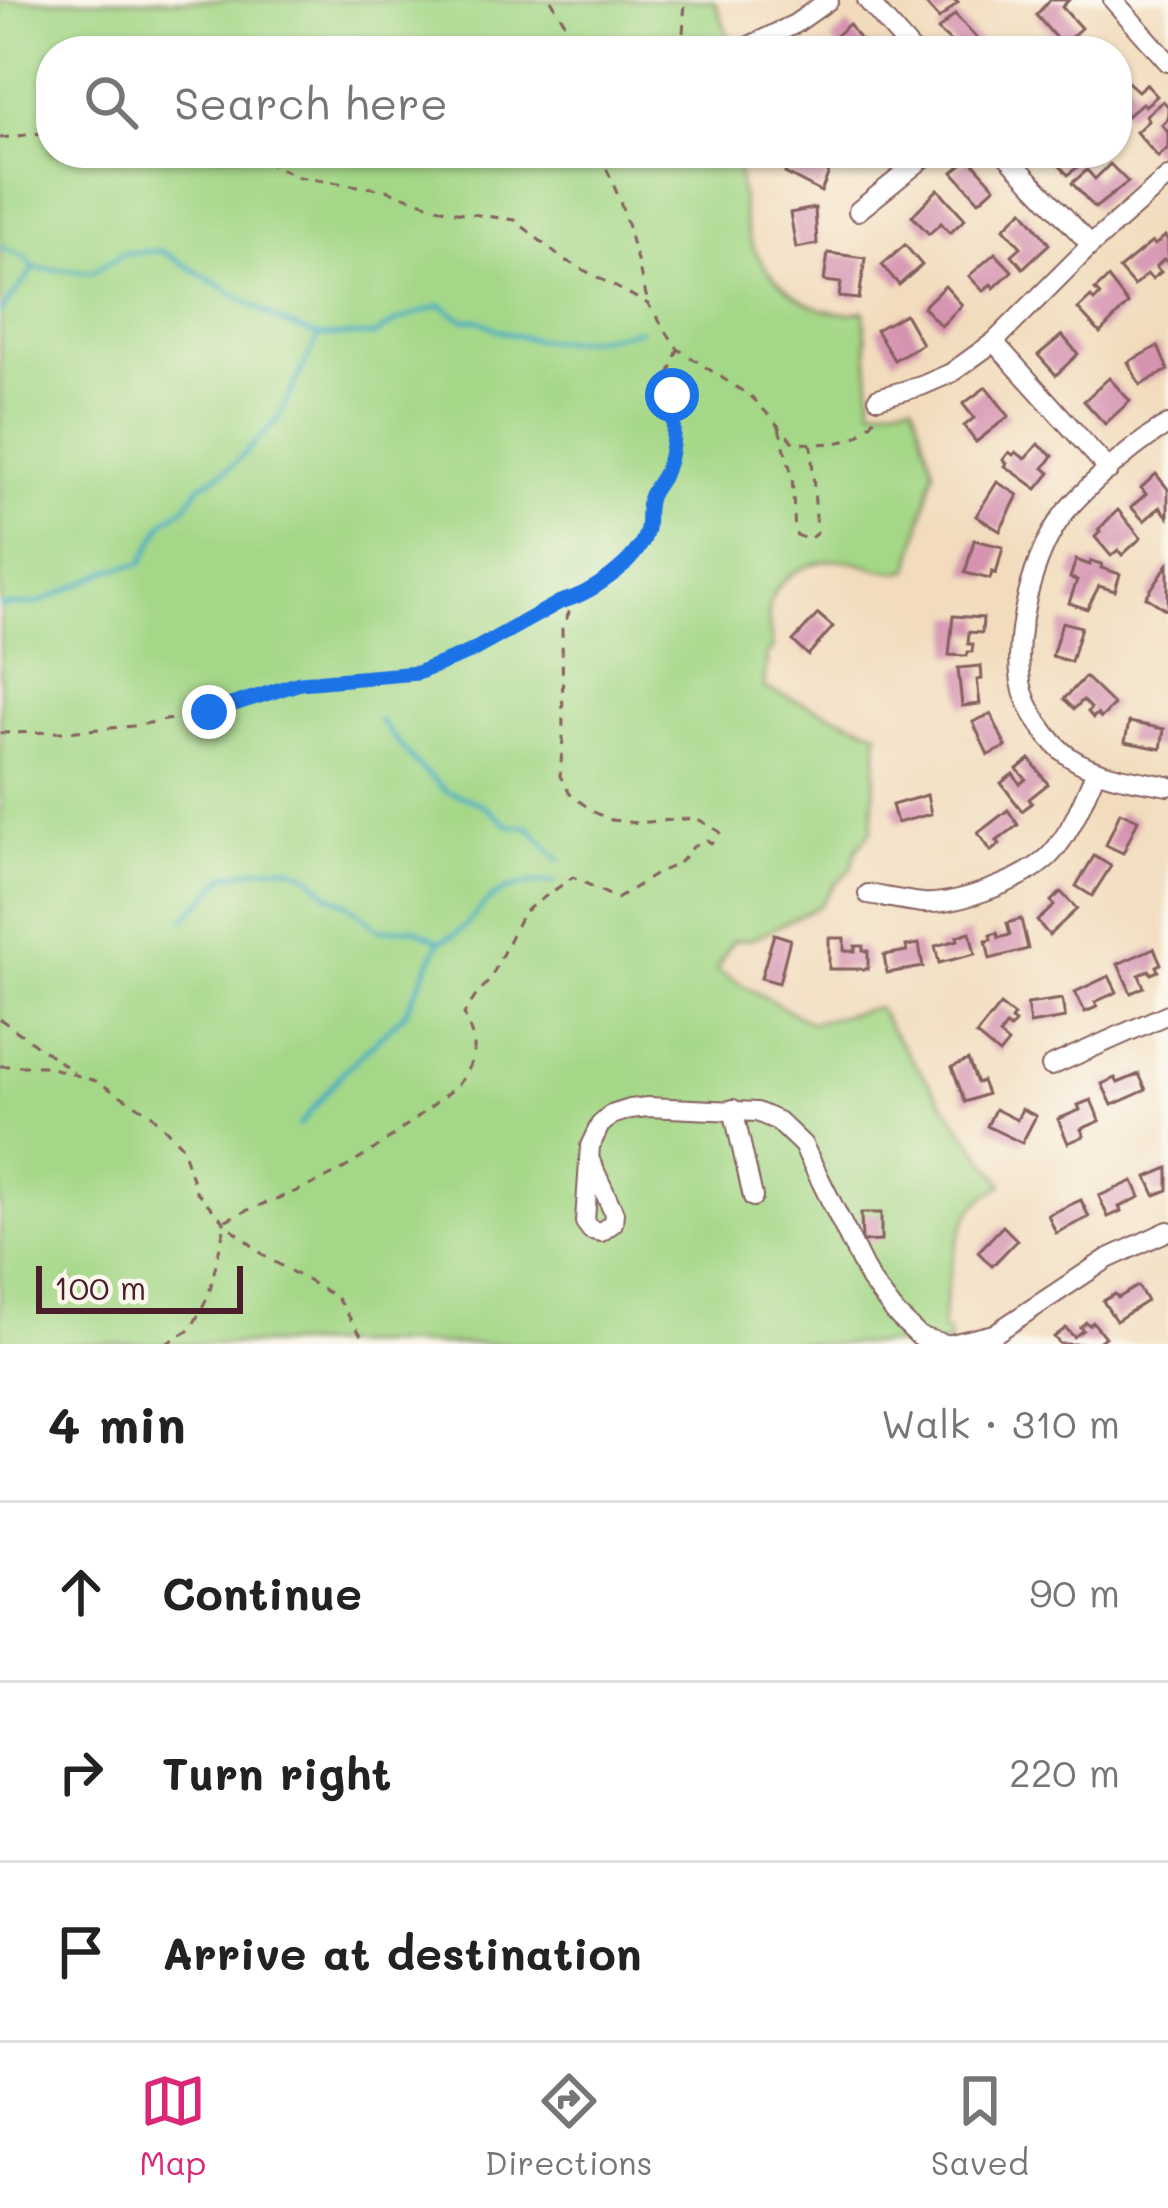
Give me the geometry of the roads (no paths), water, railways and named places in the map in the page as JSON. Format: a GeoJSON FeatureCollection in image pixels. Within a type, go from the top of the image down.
{"type":"FeatureCollection","features":[{"type":"Feature","properties":{"kind":"street"},"geometry":{"type":"LineString","coordinates":[[770,36],[829,0]]}},
{"type":"Feature","properties":{"kind":"street"},"geometry":{"type":"LineString","coordinates":[[867,0],[899,36]]}},
{"type":"Feature","properties":{"kind":"street"},"geometry":{"type":"LineString","coordinates":[[1113,0],[1168,62]]}},
{"type":"Feature","properties":{"kind":"street"},"geometry":{"type":"LineString","coordinates":[[858,212],[912,168]]}},
{"type":"Feature","properties":{"kind":"street"},"geometry":{"type":"LineString","coordinates":[[1018,168],[1090,245]]}},
{"type":"Feature","properties":{"kind":"street"},"geometry":{"type":"LineString","coordinates":[[878,398],[951,373],[994,342],[1090,245],[1168,177]]}},
{"type":"Feature","properties":{"kind":"street"},"geometry":{"type":"LineString","coordinates":[[994,342],[1109,470]]}},
{"type":"Feature","properties":{"kind":"street"},"geometry":{"type":"LineString","coordinates":[[1168,424],[1109,470],[1063,515],[1042,556],[1024,613],[1019,648],[1021,687],[1040,725],[1068,756],[1096,771],[1168,786]]}},
{"type":"Feature","properties":{"kind":"street"},"geometry":{"type":"LineString","coordinates":[[868,894],[928,904],[1018,879],[1050,856],[1074,821],[1096,771]]}},
{"type":"Feature","properties":{"kind":"street"},"geometry":{"type":"LineString","coordinates":[[1052,1066],[1168,1014]]}},
{"type":"Feature","properties":{"kind":"street"},"geometry":{"type":"LineString","coordinates":[[589,1158],[595,1132],[619,1111],[733,1109],[768,1116],[798,1138],[870,1280],[916,1334],[949,1344],[994,1334],[1107,1258],[1168,1231]]}},
{"type":"Feature","properties":{"kind":"street"},"geometry":{"type":"LineString","coordinates":[[733,1109],[754,1197]]}},
{"type":"Feature","properties":{"kind":"waterway"},"geometry":{"type":"LineString","coordinates":[[0,247],[25,257],[34,268],[92,272],[124,253],[162,251],[281,322],[319,336]]}},
{"type":"Feature","properties":{"kind":"waterway"},"geometry":{"type":"LineString","coordinates":[[0,313],[33,270]]}},
{"type":"Feature","properties":{"kind":"waterway"},"geometry":{"type":"LineString","coordinates":[[0,606],[37,604],[110,570],[142,563],[164,522],[276,422],[319,336],[375,335],[397,321],[442,305],[463,319],[541,340],[581,340],[640,330]]}},
{"type":"Feature","properties":{"kind":"waterway"},"geometry":{"type":"LineString","coordinates":[[379,720],[446,791],[480,803],[510,826],[529,827],[559,860]]}},
{"type":"Feature","properties":{"kind":"waterway"},"geometry":{"type":"LineString","coordinates":[[184,920],[227,875],[290,867],[308,875],[379,930],[413,928],[440,941]]}},
{"type":"Feature","properties":{"kind":"waterway"},"geometry":{"type":"LineString","coordinates":[[299,1126],[343,1072],[405,1013],[440,941],[461,930],[498,894],[554,882]]}}]}
